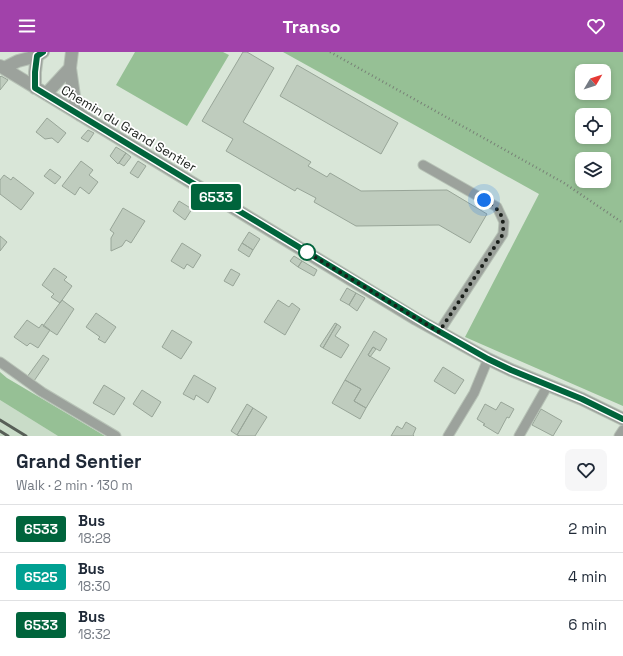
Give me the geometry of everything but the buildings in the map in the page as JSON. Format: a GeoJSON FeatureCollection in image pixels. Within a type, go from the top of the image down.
{"type":"FeatureCollection","features":[{"type":"Feature","properties":{"kind":"street"},"geometry":{"type":"LineString","coordinates":[[72,52],[70,68],[74,96],[80,115]]}},
{"type":"Feature","properties":{"kind":"street"},"geometry":{"type":"LineString","coordinates":[[2,67],[40,54]]}},
{"type":"Feature","properties":{"kind":"street"},"geometry":{"type":"LineString","coordinates":[[35,88],[35,72],[40,54]]}},
{"type":"Feature","properties":{"kind":"street","name":"Chemin du Grand Sentier"},"geometry":{"type":"LineString","coordinates":[[2,67],[439,332],[511,370],[582,399],[623,419]]}},
{"type":"Feature","properties":{"kind":"street"},"geometry":{"type":"LineString","coordinates":[[46,94],[70,68]]}},
{"type":"Feature","properties":{"kind":"lane"},"geometry":{"type":"LineString","coordinates":[[423,165],[497,208],[504,222],[503,234],[439,332]]}},
{"type":"Feature","properties":{"kind":"lane"},"geometry":{"type":"LineString","coordinates":[[448,436],[474,393],[488,359]]}},
{"type":"Feature","properties":{"kind":"lane"},"geometry":{"type":"LineString","coordinates":[[0,362],[42,392],[116,436]]}},
{"type":"Feature","properties":{"kind":"lane"},"geometry":{"type":"LineString","coordinates":[[519,436],[548,385]]}},
{"type":"Feature","properties":{"kind":"lane"},"geometry":{"type":"LineString","coordinates":[[619,436],[623,430]]}},
{"type":"Feature","properties":{"kind":"path"},"geometry":{"type":"LineString","coordinates":[[330,52],[564,183],[623,223]]}},
{"type":"Feature","properties":{"kind":"shaded area"},"geometry":{"type":"Polygon","coordinates":[[[0,400],[58,436],[0,436],[0,400]]]}},
{"type":"Feature","properties":{"kind":"green space"},"geometry":{"type":"Polygon","coordinates":[[[135,52],[223,52],[229,55],[187,126],[116,85],[135,52]]]}},
{"type":"Feature","properties":{"kind":"green space"},"geometry":{"type":"Polygon","coordinates":[[[283,52],[623,52],[623,406],[465,337],[539,194],[283,52]]]}},
{"type":"Feature","properties":{"kind":"green space"},"geometry":{"type":"Polygon","coordinates":[[[0,372],[7,378],[105,436],[58,436],[0,400],[0,372]]]}},
{"type":"Feature","properties":{"kind":"railway"},"geometry":{"type":"LineString","coordinates":[[0,420],[26,436]]}},
{"type":"Feature","properties":{"kind":"railway"},"geometry":{"type":"LineString","coordinates":[[0,431],[8,436]]}},
{"type":"Feature","properties":{"kind":"bus line","name":"6533"},"geometry":{"type":"LineString","coordinates":[[43,52],[37,56],[35,88],[416,319],[488,359],[582,399],[623,419]]}},
{"type":"Feature","properties":{"kind":"route"},"geometry":{"type":"LineString","coordinates":[[307,252],[305,251],[439,332],[503,234],[504,222],[497,208],[484,200]]}}]}
